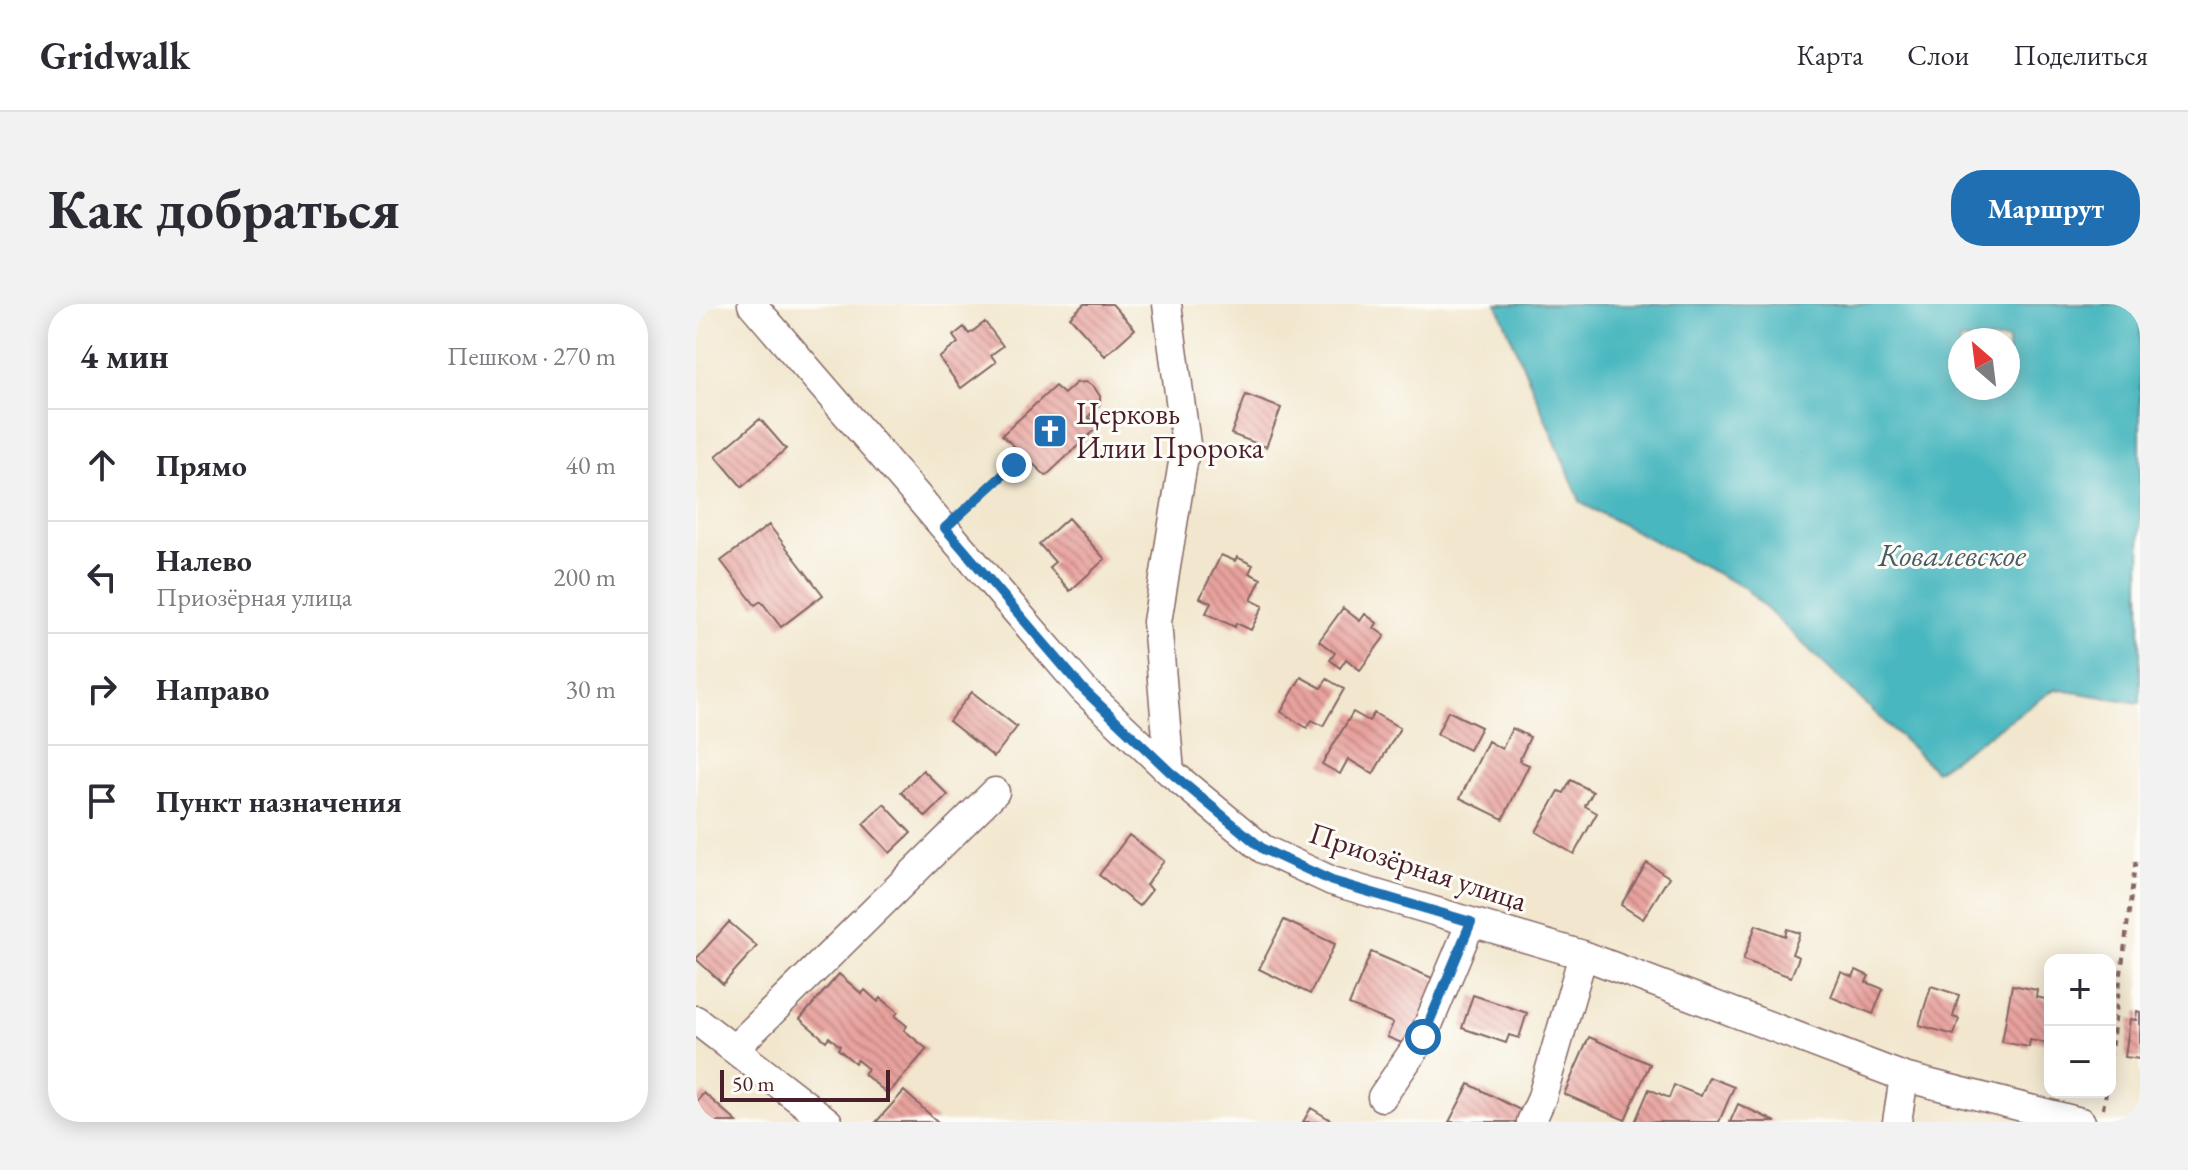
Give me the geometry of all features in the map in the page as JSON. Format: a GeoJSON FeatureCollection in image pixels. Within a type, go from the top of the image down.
{"type":"FeatureCollection","features":[{"type":"Feature","properties":{"kind":"street","name":"Приозёрная улица"},"geometry":{"type":"LineString","coordinates":[[752,304],[1083,689],[1170,772],[1263,849],[1332,881],[1583,955],[1904,1077],[2081,1122]]}},
{"type":"Feature","properties":{"kind":"street"},"geometry":{"type":"LineString","coordinates":[[1167,304],[1186,444],[1157,622],[1170,772]]}},
{"type":"Feature","properties":{"kind":"street"},"geometry":{"type":"LineString","coordinates":[[734,1049],[995,792]]}},
{"type":"Feature","properties":{"kind":"street"},"geometry":{"type":"LineString","coordinates":[[1382,1097],[1423,1037],[1471,922]]}},
{"type":"Feature","properties":{"kind":"street"},"geometry":{"type":"LineString","coordinates":[[1531,1122],[1541,1100],[1583,955]]}},
{"type":"Feature","properties":{"kind":"street"},"geometry":{"type":"LineString","coordinates":[[696,1020],[828,1122]]}},
{"type":"Feature","properties":{"kind":"street"},"geometry":{"type":"LineString","coordinates":[[1897,1122],[1904,1077]]}},
{"type":"Feature","properties":{"kind":"path"},"geometry":{"type":"LineString","coordinates":[[945,528],[1014,465]]}},
{"type":"Feature","properties":{"kind":"path"},"geometry":{"type":"LineString","coordinates":[[2114,1026],[2136,858]]}},
{"type":"Feature","properties":{"kind":"path"},"geometry":{"type":"LineString","coordinates":[[2102,1122],[2105,1098]]}},
{"type":"Feature","properties":{"kind":"water","name":"Ковалевское"},"geometry":{"type":"Polygon","coordinates":[[[1497,304],[2140,304],[2140,703],[2055,689],[1936,771],[1745,588],[1581,503],[1497,304]]]}},
{"type":"Feature","properties":{"kind":"building"},"geometry":{"type":"Polygon","coordinates":[[[1084,304],[1112,304],[1135,329],[1105,356],[1070,317],[1084,304]]]}},
{"type":"Feature","properties":{"kind":"building"},"geometry":{"type":"Polygon","coordinates":[[[985,322],[1003,346],[991,355],[996,362],[961,388],[939,358],[958,343],[953,336],[964,327],[969,334],[985,322]]]}},
{"type":"Feature","properties":{"kind":"building","name":"Церковь Илии Пророка"},"geometry":{"type":"Polygon","coordinates":[[[1086,382],[1100,396],[1100,404],[1088,417],[1098,427],[1046,476],[1029,460],[1019,470],[1009,460],[1019,451],[1002,435],[1055,386],[1064,394],[1076,383],[1086,382]]]}},
{"type":"Feature","properties":{"kind":"building"},"geometry":{"type":"Polygon","coordinates":[[[1246,395],[1281,408],[1266,447],[1231,434],[1246,395]]]}},
{"type":"Feature","properties":{"kind":"building"},"geometry":{"type":"Polygon","coordinates":[[[760,419],[786,449],[742,487],[716,456],[760,419]]]}},
{"type":"Feature","properties":{"kind":"building"},"geometry":{"type":"Polygon","coordinates":[[[1068,518],[1105,559],[1070,591],[1049,567],[1055,562],[1039,544],[1068,518]]]}},
{"type":"Feature","properties":{"kind":"building"},"geometry":{"type":"Polygon","coordinates":[[[769,525],[823,595],[781,627],[761,601],[755,605],[721,561],[769,525]]]}},
{"type":"Feature","properties":{"kind":"building"},"geometry":{"type":"Polygon","coordinates":[[[1221,555],[1235,561],[1237,557],[1253,565],[1249,573],[1261,579],[1251,600],[1263,606],[1251,630],[1236,623],[1235,627],[1206,613],[1211,603],[1200,598],[1221,555]]]}},
{"type":"Feature","properties":{"kind":"building"},"geometry":{"type":"Polygon","coordinates":[[[1343,608],[1360,621],[1365,614],[1377,623],[1374,628],[1385,636],[1360,670],[1346,659],[1340,668],[1330,660],[1335,653],[1319,641],[1343,608]]]}},
{"type":"Feature","properties":{"kind":"building"},"geometry":{"type":"Polygon","coordinates":[[[1301,677],[1321,688],[1327,679],[1344,689],[1323,726],[1312,720],[1307,728],[1281,712],[1301,677]]]}},
{"type":"Feature","properties":{"kind":"building"},"geometry":{"type":"Polygon","coordinates":[[[972,692],[1017,727],[994,757],[949,721],[972,692]]]}},
{"type":"Feature","properties":{"kind":"building"},"geometry":{"type":"Polygon","coordinates":[[[1448,711],[1481,727],[1469,750],[1437,734],[1448,711]]]}},
{"type":"Feature","properties":{"kind":"building"},"geometry":{"type":"Polygon","coordinates":[[[1353,712],[1369,721],[1374,713],[1400,728],[1373,774],[1348,759],[1340,774],[1322,764],[1353,712]]]}},
{"type":"Feature","properties":{"kind":"building"},"geometry":{"type":"Polygon","coordinates":[[[1512,728],[1530,737],[1519,761],[1529,765],[1503,819],[1460,798],[1488,741],[1502,749],[1512,728]]]}},
{"type":"Feature","properties":{"kind":"building"},"geometry":{"type":"Polygon","coordinates":[[[923,770],[948,795],[926,817],[901,792],[923,770]]]}},
{"type":"Feature","properties":{"kind":"building"},"geometry":{"type":"Polygon","coordinates":[[[1571,780],[1593,792],[1585,806],[1597,813],[1574,854],[1536,832],[1559,791],[1564,793],[1571,780]]]}},
{"type":"Feature","properties":{"kind":"building"},"geometry":{"type":"Polygon","coordinates":[[[884,804],[911,833],[890,853],[863,824],[884,804]]]}},
{"type":"Feature","properties":{"kind":"building"},"geometry":{"type":"Polygon","coordinates":[[[1129,835],[1164,861],[1146,885],[1152,890],[1139,906],[1099,875],[1129,835]]]}},
{"type":"Feature","properties":{"kind":"building"},"geometry":{"type":"Polygon","coordinates":[[[1647,863],[1669,877],[1643,919],[1621,905],[1647,863]]]}},
{"type":"Feature","properties":{"kind":"building"},"geometry":{"type":"Polygon","coordinates":[[[1284,920],[1335,944],[1310,994],[1259,969],[1284,920]]]}},
{"type":"Feature","properties":{"kind":"building"},"geometry":{"type":"Polygon","coordinates":[[[729,922],[757,946],[723,984],[696,959],[729,922]]]}},
{"type":"Feature","properties":{"kind":"building"},"geometry":{"type":"Polygon","coordinates":[[[1756,925],[1785,936],[1787,929],[1800,933],[1792,954],[1799,957],[1791,977],[1743,960],[1756,925]]]}},
{"type":"Feature","properties":{"kind":"building"},"geometry":{"type":"Polygon","coordinates":[[[1371,952],[1437,980],[1409,1046],[1387,1037],[1393,1023],[1349,1005],[1371,952]]]}},
{"type":"Feature","properties":{"kind":"building"},"geometry":{"type":"Polygon","coordinates":[[[1856,970],[1869,976],[1866,982],[1883,989],[1873,1014],[1831,997],[1841,972],[1853,977],[1856,970]]]}},
{"type":"Feature","properties":{"kind":"building"},"geometry":{"type":"Polygon","coordinates":[[[839,974],[862,994],[865,990],[878,1002],[881,998],[898,1012],[895,1016],[907,1026],[904,1030],[927,1049],[888,1094],[864,1074],[868,1069],[857,1060],[855,1063],[829,1037],[826,1041],[800,1019],[839,974]]]}},
{"type":"Feature","properties":{"kind":"building"},"geometry":{"type":"Polygon","coordinates":[[[2012,985],[2037,990],[2036,997],[2044,999],[2044,1043],[2030,1040],[2029,1047],[2002,1042],[2012,985]]]}},
{"type":"Feature","properties":{"kind":"building"},"geometry":{"type":"Polygon","coordinates":[[[1931,986],[1959,995],[1953,1017],[1959,1019],[1954,1035],[1919,1025],[1931,986]]]}},
{"type":"Feature","properties":{"kind":"building"},"geometry":{"type":"Polygon","coordinates":[[[1473,995],[1527,1013],[1519,1038],[1509,1035],[1506,1043],[1462,1028],[1473,995]]]}},
{"type":"Feature","properties":{"kind":"building"},"geometry":{"type":"Polygon","coordinates":[[[2137,1011],[2140,1012],[2140,1059],[2125,1057],[2130,1019],[2136,1020],[2137,1011]]]}},
{"type":"Feature","properties":{"kind":"building"},"geometry":{"type":"Polygon","coordinates":[[[1589,1037],[1650,1064],[1625,1120],[1564,1094],[1589,1037]]]}},
{"type":"Feature","properties":{"kind":"building"},"geometry":{"type":"Polygon","coordinates":[[[1709,1077],[1734,1087],[1719,1122],[1635,1122],[1649,1089],[1669,1098],[1674,1085],[1701,1096],[1709,1077]]]}},
{"type":"Feature","properties":{"kind":"building"},"geometry":{"type":"Polygon","coordinates":[[[1469,1084],[1526,1113],[1522,1122],[1449,1122],[1469,1084]]]}},
{"type":"Feature","properties":{"kind":"building"},"geometry":{"type":"Polygon","coordinates":[[[904,1091],[938,1122],[876,1122],[904,1091]]]}},
{"type":"Feature","properties":{"kind":"building"},"geometry":{"type":"Polygon","coordinates":[[[704,1093],[737,1122],[696,1122],[696,1102],[704,1093]]]}},
{"type":"Feature","properties":{"kind":"building"},"geometry":{"type":"Polygon","coordinates":[[[1738,1104],[1776,1122],[1730,1122],[1738,1104]]]}},
{"type":"Feature","properties":{"kind":"building"},"geometry":{"type":"Polygon","coordinates":[[[1311,1108],[1334,1122],[1303,1122],[1311,1108]]]}},
{"type":"Feature","properties":{"kind":"place","name":"Церковь Илии Пророка"},"geometry":{"type":"Point","coordinates":[1050,431]}},
{"type":"Feature","properties":{"kind":"route"},"geometry":{"type":"LineString","coordinates":[[1014,465],[945,528],[1083,689],[1170,772],[1263,849],[1332,881],[1471,922],[1423,1037]]}}]}
